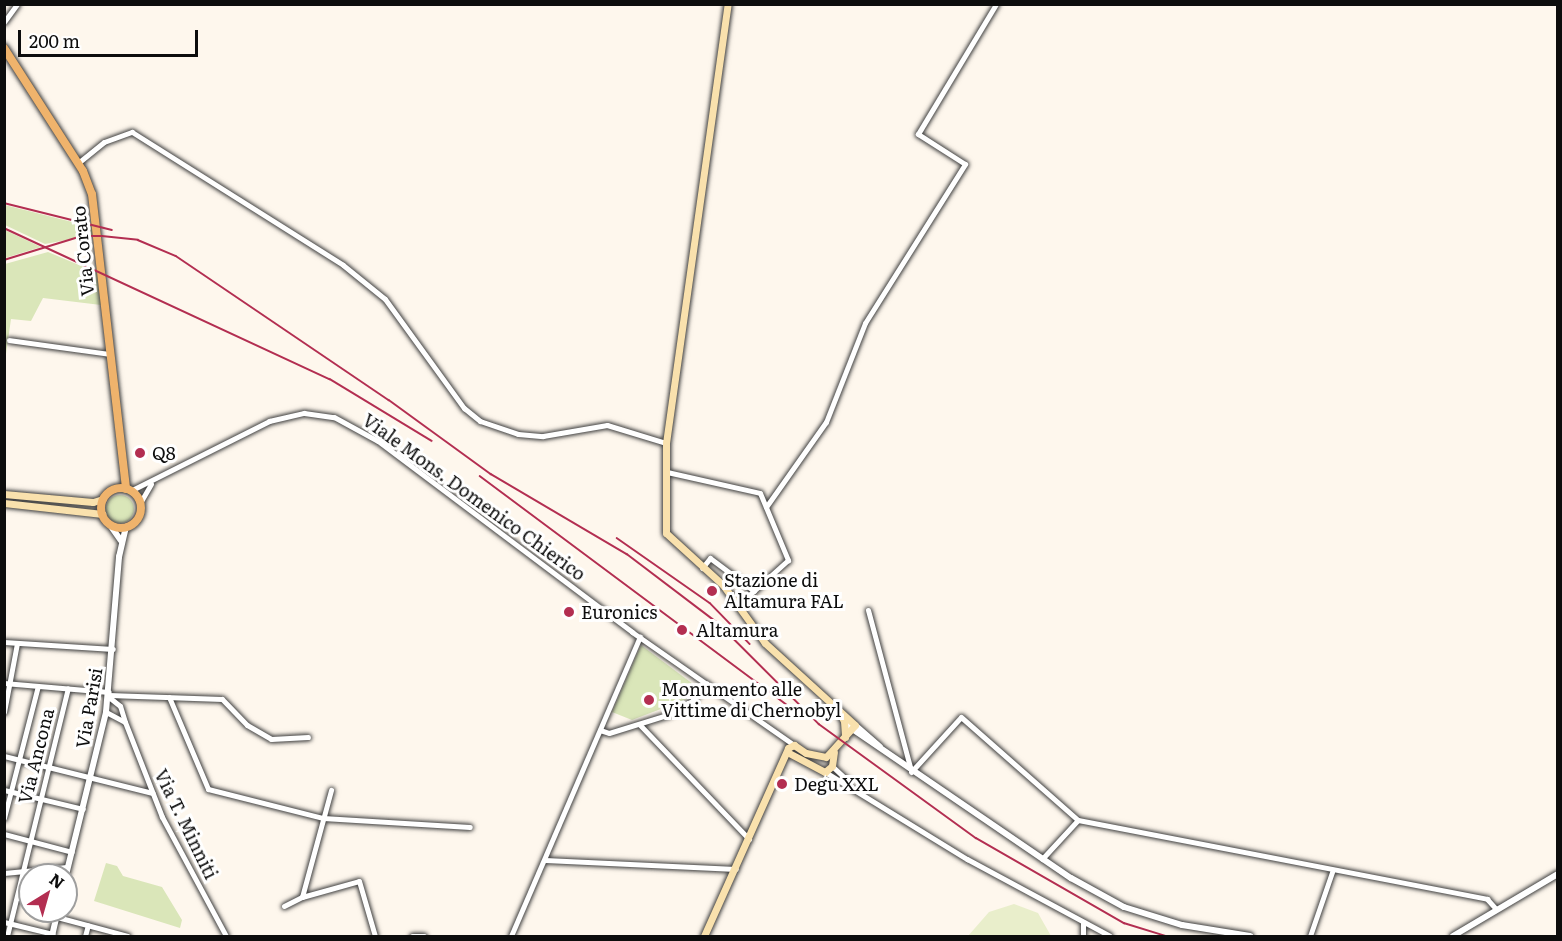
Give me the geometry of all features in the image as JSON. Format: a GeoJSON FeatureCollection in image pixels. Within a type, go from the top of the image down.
{"type":"FeatureCollection","features":[{"type":"Feature","properties":{"kind":"main road"},"geometry":{"type":"LineString","coordinates":[[728,4],[666,442],[666,533],[723,585],[765,643],[829,699],[853,727],[827,762],[817,767],[794,758]]}},
{"type":"Feature","properties":{"kind":"main road","name":"Via Corato"},"geometry":{"type":"LineString","coordinates":[[4,48],[78,163],[92,194],[123,474],[128,490]]}},
{"type":"Feature","properties":{"kind":"main road"},"geometry":{"type":"LineString","coordinates":[[4,494],[93,502],[103,499],[123,474]]}},
{"type":"Feature","properties":{"kind":"main road"},"geometry":{"type":"LineString","coordinates":[[103,499],[102,514],[110,525],[126,528],[137,520],[140,503],[128,490],[110,492]]}},
{"type":"Feature","properties":{"kind":"main road"},"geometry":{"type":"LineString","coordinates":[[4,503],[102,514]]}},
{"type":"Feature","properties":{"kind":"main road"},"geometry":{"type":"LineString","coordinates":[[829,699],[844,721],[845,737]]}},
{"type":"Feature","properties":{"kind":"main road"},"geometry":{"type":"LineString","coordinates":[[792,749],[827,762]]}},
{"type":"Feature","properties":{"kind":"main road"},"geometry":{"type":"LineString","coordinates":[[792,749],[794,758]]}},
{"type":"Feature","properties":{"kind":"main road"},"geometry":{"type":"LineString","coordinates":[[704,936],[780,770],[792,749]]}},
{"type":"Feature","properties":{"kind":"main road"},"geometry":{"type":"LineString","coordinates":[[780,770],[794,758]]}},
{"type":"Feature","properties":{"kind":"main road"},"geometry":{"type":"LineString","coordinates":[[817,767],[827,762]]}},
{"type":"Feature","properties":{"kind":"street"},"geometry":{"type":"LineString","coordinates":[[4,22],[17,4]]}},
{"type":"Feature","properties":{"kind":"street"},"geometry":{"type":"LineString","coordinates":[[766,507],[826,422],[865,324],[964,164],[918,134],[996,4]]}},
{"type":"Feature","properties":{"kind":"street"},"geometry":{"type":"LineString","coordinates":[[78,163],[104,142],[132,132],[342,265],[385,299],[464,408],[480,421],[519,434],[543,436],[607,425],[666,442]]}},
{"type":"Feature","properties":{"kind":"street"},"geometry":{"type":"LineString","coordinates":[[9,340],[110,354]]}},
{"type":"Feature","properties":{"kind":"street","name":"Viale Mons. Domenico Chierico"},"geometry":{"type":"LineString","coordinates":[[128,490],[151,484],[269,421],[304,413],[334,417],[378,441],[640,637],[707,682],[792,749]]}},
{"type":"Feature","properties":{"kind":"street"},"geometry":{"type":"LineString","coordinates":[[667,472],[760,493],[788,560],[738,605]]}},
{"type":"Feature","properties":{"kind":"street"},"geometry":{"type":"LineString","coordinates":[[140,503],[151,484]]}},
{"type":"Feature","properties":{"kind":"street"},"geometry":{"type":"LineString","coordinates":[[110,525],[122,542]]}},
{"type":"Feature","properties":{"kind":"street","name":"Via Parisi"},"geometry":{"type":"LineString","coordinates":[[68,863],[106,712],[122,542],[126,528]]}},
{"type":"Feature","properties":{"kind":"street"},"geometry":{"type":"LineString","coordinates":[[702,568],[710,558],[754,591]]}},
{"type":"Feature","properties":{"kind":"street"},"geometry":{"type":"LineString","coordinates":[[868,610],[911,772]]}},
{"type":"Feature","properties":{"kind":"street"},"geometry":{"type":"LineString","coordinates":[[511,936],[640,637]]}},
{"type":"Feature","properties":{"kind":"street"},"geometry":{"type":"LineString","coordinates":[[4,642],[113,649]]}},
{"type":"Feature","properties":{"kind":"street"},"geometry":{"type":"LineString","coordinates":[[4,712],[17,643]]}},
{"type":"Feature","properties":{"kind":"street"},"geometry":{"type":"LineString","coordinates":[[600,730],[609,733],[640,725],[686,705],[707,682]]}},
{"type":"Feature","properties":{"kind":"street"},"geometry":{"type":"LineString","coordinates":[[8,683],[109,694],[222,699],[247,724],[271,739],[308,736]]}},
{"type":"Feature","properties":{"kind":"street"},"geometry":{"type":"LineString","coordinates":[[4,818],[38,686]]}},
{"type":"Feature","properties":{"kind":"street","name":"Via Ancona"},"geometry":{"type":"LineString","coordinates":[[25,863],[68,688]]}},
{"type":"Feature","properties":{"kind":"street","name":"Via T. Minniti"},"geometry":{"type":"LineString","coordinates":[[109,694],[120,706],[152,793],[226,936]]}},
{"type":"Feature","properties":{"kind":"street"},"geometry":{"type":"LineString","coordinates":[[169,697],[208,789],[323,818],[470,827]]}},
{"type":"Feature","properties":{"kind":"street"},"geometry":{"type":"LineString","coordinates":[[106,712],[125,722]]}},
{"type":"Feature","properties":{"kind":"street"},"geometry":{"type":"LineString","coordinates":[[911,772],[962,717],[1078,820],[1332,872],[1487,899],[1495,909]]}},
{"type":"Feature","properties":{"kind":"street"},"geometry":{"type":"LineString","coordinates":[[844,721],[911,772],[1042,859],[1124,907],[1182,925],[1250,936]]}},
{"type":"Feature","properties":{"kind":"street"},"geometry":{"type":"LineString","coordinates":[[640,725],[749,839]]}},
{"type":"Feature","properties":{"kind":"street"},"geometry":{"type":"LineString","coordinates":[[4,756],[152,793]]}},
{"type":"Feature","properties":{"kind":"street"},"geometry":{"type":"LineString","coordinates":[[827,762],[855,787],[967,859],[1110,936]]}},
{"type":"Feature","properties":{"kind":"street"},"geometry":{"type":"LineString","coordinates":[[4,790],[83,809]]}},
{"type":"Feature","properties":{"kind":"street"},"geometry":{"type":"LineString","coordinates":[[302,897],[330,790]]}},
{"type":"Feature","properties":{"kind":"street"},"geometry":{"type":"LineString","coordinates":[[1042,859],[1078,820]]}},
{"type":"Feature","properties":{"kind":"street"},"geometry":{"type":"LineString","coordinates":[[4,834],[72,852]]}},
{"type":"Feature","properties":{"kind":"street"},"geometry":{"type":"LineString","coordinates":[[545,860],[736,869]]}},
{"type":"Feature","properties":{"kind":"street"},"geometry":{"type":"LineString","coordinates":[[1311,936],[1332,872]]}},
{"type":"Feature","properties":{"kind":"street"},"geometry":{"type":"LineString","coordinates":[[1453,936],[1557,874]]}},
{"type":"Feature","properties":{"kind":"street"},"geometry":{"type":"LineString","coordinates":[[284,906],[302,897],[359,881],[375,936]]}},
{"type":"Feature","properties":{"kind":"street","name":"Via Ancona"},"geometry":{"type":"LineString","coordinates":[[7,936],[8,923],[18,893]]}},
{"type":"Feature","properties":{"kind":"street"},"geometry":{"type":"LineString","coordinates":[[78,921],[110,934],[128,936]]}},
{"type":"Feature","properties":{"kind":"street"},"geometry":{"type":"LineString","coordinates":[[1083,922],[1083,936]]}},
{"type":"Feature","properties":{"kind":"street"},"geometry":{"type":"LineString","coordinates":[[8,923],[52,935]]}},
{"type":"Feature","properties":{"kind":"street"},"geometry":{"type":"LineString","coordinates":[[86,936],[88,925]]}},
{"type":"Feature","properties":{"kind":"street"},"geometry":{"type":"LineString","coordinates":[[412,936],[424,936]]}},
{"type":"Feature","properties":{"kind":"green space"},"geometry":{"type":"Polygon","coordinates":[[[5,205],[92,227],[93,235],[45,244],[5,225],[5,205]]]}},
{"type":"Feature","properties":{"kind":"green space"},"geometry":{"type":"Polygon","coordinates":[[[5,230],[41,247],[5,258],[5,230]]]}},
{"type":"Feature","properties":{"kind":"green space"},"geometry":{"type":"Polygon","coordinates":[[[48,252],[98,273],[101,305],[43,298],[31,321],[11,319],[5,361],[5,264],[48,252]]]}},
{"type":"Feature","properties":{"kind":"green space"},"geometry":{"type":"Polygon","coordinates":[[[120,495],[130,499],[134,509],[130,519],[120,523],[110,519],[106,509],[110,499],[120,495]]]}},
{"type":"Feature","properties":{"kind":"green space"},"geometry":{"type":"Polygon","coordinates":[[[641,645],[697,687],[687,699],[632,720],[612,712],[641,645]]]}},
{"type":"Feature","properties":{"kind":"green space"},"geometry":{"type":"Polygon","coordinates":[[[106,863],[117,866],[123,876],[162,887],[182,920],[180,928],[94,901],[106,863]]]}},
{"type":"Feature","properties":{"kind":"green space"},"geometry":{"type":"Polygon","coordinates":[[[1014,904],[1038,913],[1051,936],[968,936],[989,912],[1014,904]]]}},
{"type":"Feature","properties":{"kind":"railway"},"geometry":{"type":"LineString","coordinates":[[4,203],[112,230]]}},
{"type":"Feature","properties":{"kind":"railway"},"geometry":{"type":"LineString","coordinates":[[4,228],[330,379],[432,441]]}},
{"type":"Feature","properties":{"kind":"railway"},"geometry":{"type":"LineString","coordinates":[[4,260],[82,236],[138,240],[176,256],[389,400],[491,474],[627,554],[718,623],[819,724],[976,838],[1124,923],[1166,936]]}},
{"type":"Feature","properties":{"kind":"railway"},"geometry":{"type":"LineString","coordinates":[[480,476],[798,713]]}},
{"type":"Feature","properties":{"kind":"railway"},"geometry":{"type":"LineString","coordinates":[[617,538],[710,603],[750,644]]}},
{"type":"Feature","properties":{"kind":"place","name":"Q8"},"geometry":{"type":"Point","coordinates":[140,453]}},
{"type":"Feature","properties":{"kind":"place","name":"Stazione di Altamura FAL"},"geometry":{"type":"Point","coordinates":[712,591]}},
{"type":"Feature","properties":{"kind":"place","name":"Euronics"},"geometry":{"type":"Point","coordinates":[569,612]}},
{"type":"Feature","properties":{"kind":"place","name":"Altamura"},"geometry":{"type":"Point","coordinates":[682,630]}},
{"type":"Feature","properties":{"kind":"place","name":"Monumento alle Vittime di Chernobyl"},"geometry":{"type":"Point","coordinates":[649,700]}},
{"type":"Feature","properties":{"kind":"place","name":"Degu XXL"},"geometry":{"type":"Point","coordinates":[782,784]}}]}
